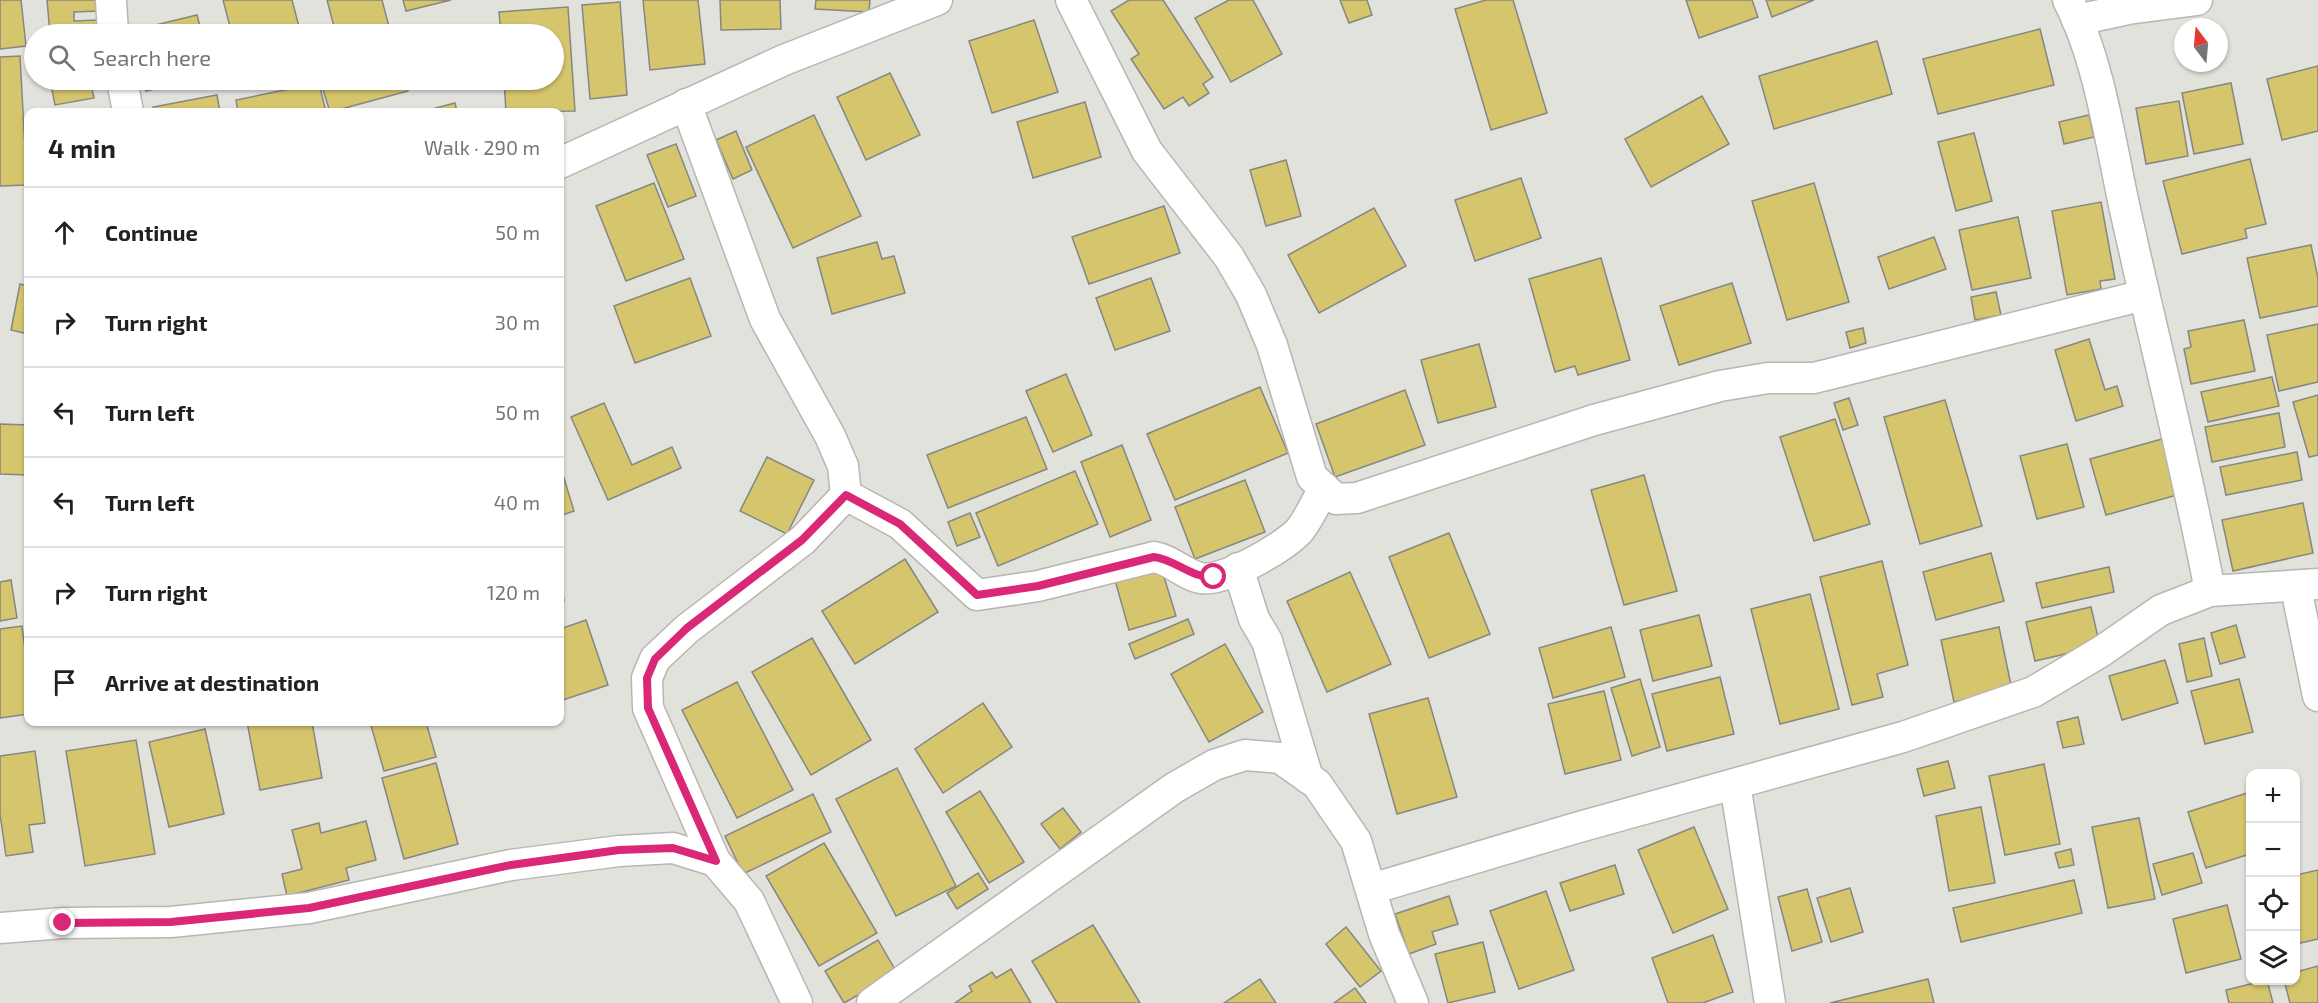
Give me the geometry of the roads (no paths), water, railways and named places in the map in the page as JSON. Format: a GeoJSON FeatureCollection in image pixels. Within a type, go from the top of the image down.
{"type":"FeatureCollection","features":[{"type":"Feature","properties":{"kind":"street"},"geometry":{"type":"LineString","coordinates":[[111,0],[113,24]]}},
{"type":"Feature","properties":{"kind":"street"},"geometry":{"type":"LineString","coordinates":[[564,161],[784,60],[937,0]]}},
{"type":"Feature","properties":{"kind":"street"},"geometry":{"type":"LineString","coordinates":[[1071,0],[1147,151],[1229,257],[1251,295],[1272,345],[1312,477],[1336,499],[1358,498],[1594,420],[1720,386],[1768,378],[1814,378],[2144,295]]}},
{"type":"Feature","properties":{"kind":"street"},"geometry":{"type":"LineString","coordinates":[[2197,0],[2128,9],[2073,10],[2096,78],[2144,295],[2175,419],[2210,591]]}},
{"type":"Feature","properties":{"kind":"street"},"geometry":{"type":"LineString","coordinates":[[124,90],[127,108]]}},
{"type":"Feature","properties":{"kind":"street"},"geometry":{"type":"LineString","coordinates":[[686,105],[765,319],[830,436],[843,465],[846,495]]}},
{"type":"Feature","properties":{"kind":"street"},"geometry":{"type":"LineString","coordinates":[[846,495],[900,524],[977,595],[1038,586],[1154,557],[1164,558],[1199,578],[1214,577],[1257,560],[1300,531],[1324,488]]}},
{"type":"Feature","properties":{"kind":"street"},"geometry":{"type":"LineString","coordinates":[[797,1003],[749,901],[716,861],[648,708],[647,678],[655,659],[687,628],[802,540],[846,495]]}},
{"type":"Feature","properties":{"kind":"street"},"geometry":{"type":"LineString","coordinates":[[1238,568],[1254,619],[1267,641],[1308,778]]}},
{"type":"Feature","properties":{"kind":"street"},"geometry":{"type":"LineString","coordinates":[[1371,889],[1903,737],[2033,692],[2102,651],[2161,610],[2210,591],[2307,586],[2318,696]]}},
{"type":"Feature","properties":{"kind":"street"},"geometry":{"type":"LineString","coordinates":[[872,1003],[1174,788],[1214,765],[1245,755],[1280,758],[1317,784],[1356,840],[1384,934],[1413,1003]]}},
{"type":"Feature","properties":{"kind":"street"},"geometry":{"type":"LineString","coordinates":[[1735,784],[1770,1003]]}},
{"type":"Feature","properties":{"kind":"street"},"geometry":{"type":"LineString","coordinates":[[0,928],[63,923],[171,922],[309,908],[511,865],[619,850],[673,848],[716,861]]}}]}
